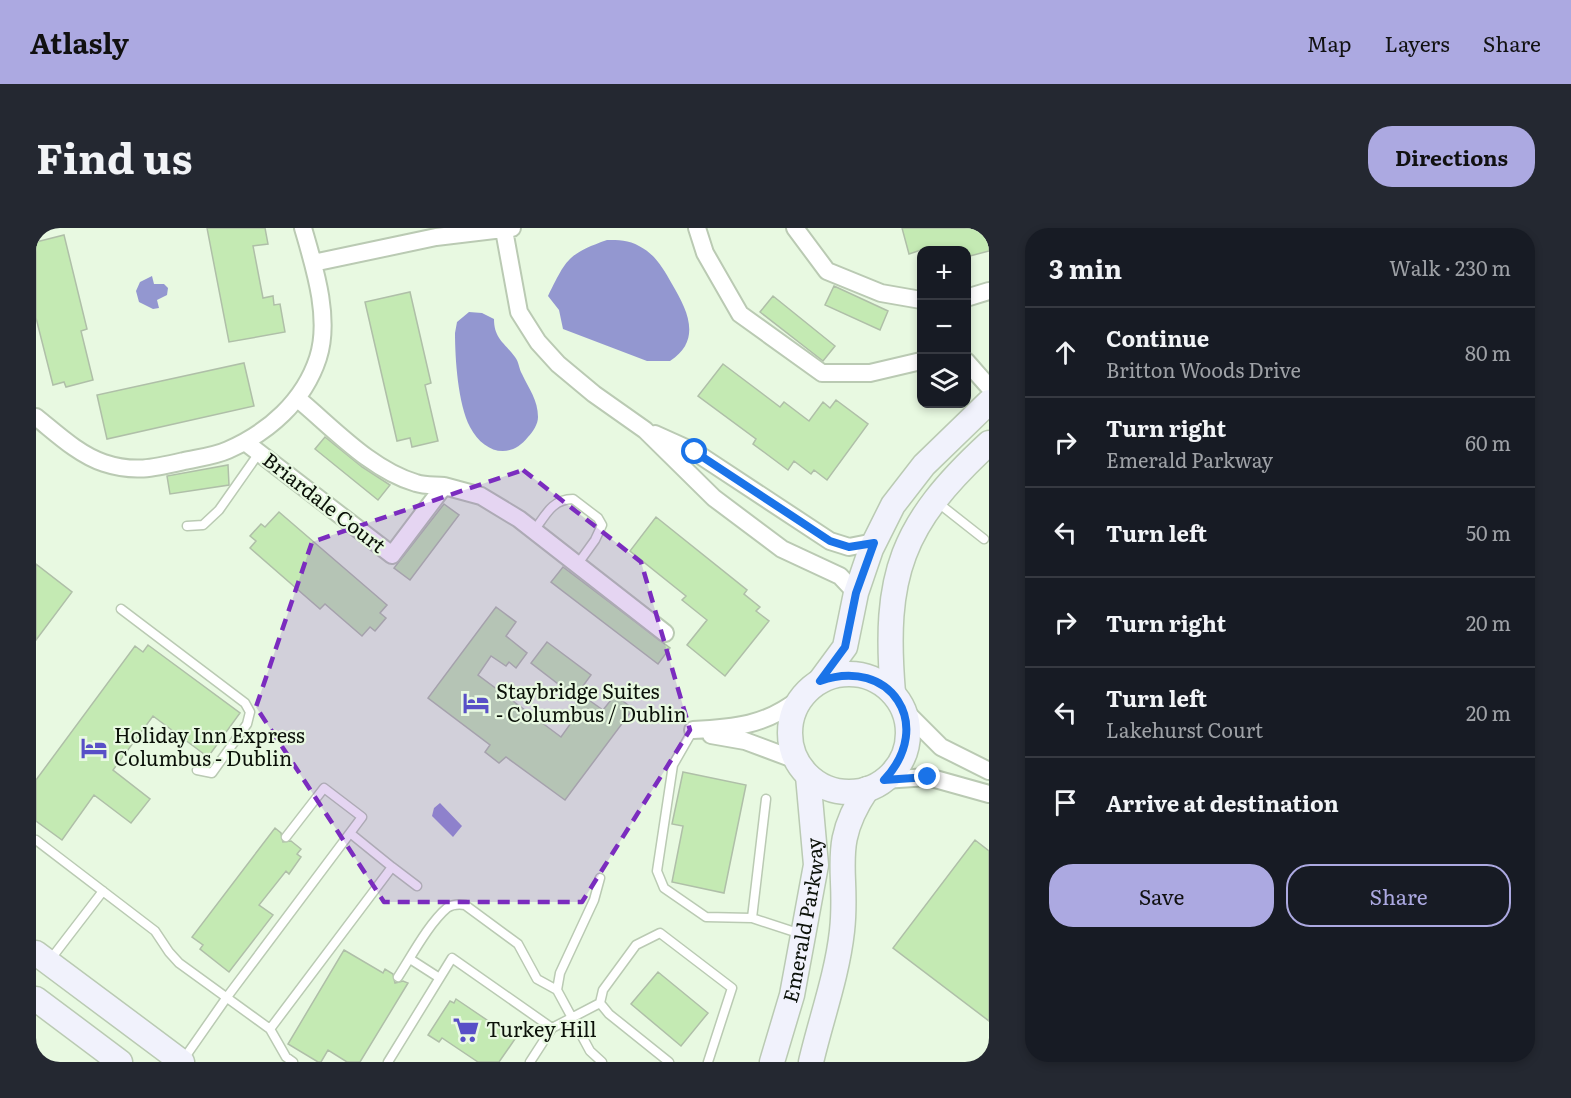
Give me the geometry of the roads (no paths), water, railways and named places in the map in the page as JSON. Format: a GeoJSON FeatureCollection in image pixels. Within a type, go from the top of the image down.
{"type":"FeatureCollection","features":[{"type":"Feature","properties":{"kind":"main road"},"geometry":{"type":"LineString","coordinates":[[989,402],[924,465],[893,505],[874,543],[856,593],[845,647],[820,681],[800,699],[792,713],[789,729],[791,745],[802,768],[821,785],[851,792],[876,785],[898,766],[906,748],[908,729],[898,702],[888,644],[894,589],[902,554],[920,519],[969,461],[989,443]]}},
{"type":"Feature","properties":{"kind":"main road"},"geometry":{"type":"LineString","coordinates":[[820,681],[839,674],[858,674],[877,681],[898,702]]}},
{"type":"Feature","properties":{"kind":"main road","name":"Emerald Parkway"},"geometry":{"type":"LineString","coordinates":[[772,1062],[792,995],[816,865],[802,768]]}},
{"type":"Feature","properties":{"kind":"main road","name":"Emerald Parkway"},"geometry":{"type":"LineString","coordinates":[[811,1062],[832,985],[842,932],[843,837],[849,817],[876,785]]}},
{"type":"Feature","properties":{"kind":"main road"},"geometry":{"type":"LineString","coordinates":[[42,957],[182,1062]]}},
{"type":"Feature","properties":{"kind":"main road"},"geometry":{"type":"LineString","coordinates":[[36,999],[120,1062]]}},
{"type":"Feature","properties":{"kind":"street"},"geometry":{"type":"LineString","coordinates":[[36,417],[68,442],[102,463],[142,471],[226,451],[245,442],[271,424],[298,399],[318,357],[321,314],[313,263],[303,228]]}},
{"type":"Feature","properties":{"kind":"street"},"geometry":{"type":"LineString","coordinates":[[697,228],[705,253],[740,314],[822,373],[870,373],[917,362]]}},
{"type":"Feature","properties":{"kind":"street"},"geometry":{"type":"LineString","coordinates":[[795,228],[827,271],[881,292],[917,299]]}},
{"type":"Feature","properties":{"kind":"street"},"geometry":{"type":"LineString","coordinates":[[313,263],[436,237],[508,229],[519,312],[538,342],[558,364],[594,394],[645,430],[714,498],[782,549],[840,576],[856,593]]}},
{"type":"Feature","properties":{"kind":"street"},"geometry":{"type":"LineString","coordinates":[[971,296],[989,291]]}},
{"type":"Feature","properties":{"kind":"street"},"geometry":{"type":"LineString","coordinates":[[971,367],[989,387]]}},
{"type":"Feature","properties":{"kind":"street"},"geometry":{"type":"LineString","coordinates":[[298,399],[360,451],[392,473],[417,484],[444,486],[482,496],[534,531],[664,633]]}},
{"type":"Feature","properties":{"kind":"street"},"geometry":{"type":"LineString","coordinates":[[645,430],[695,452],[830,541],[849,547],[874,543]]}},
{"type":"Feature","properties":{"kind":"street","name":"Briardale Court"},"geometry":{"type":"LineString","coordinates":[[245,442],[392,555],[444,486]]}},
{"type":"Feature","properties":{"kind":"street"},"geometry":{"type":"LineString","coordinates":[[693,730],[743,726],[781,713],[800,699]]}},
{"type":"Feature","properties":{"kind":"street"},"geometry":{"type":"LineString","coordinates":[[898,702],[941,747],[989,771]]}},
{"type":"Feature","properties":{"kind":"street"},"geometry":{"type":"LineString","coordinates":[[693,730],[745,741],[802,768]]}},
{"type":"Feature","properties":{"kind":"street"},"geometry":{"type":"LineString","coordinates":[[876,785],[928,777],[989,794]]}},
{"type":"Feature","properties":{"kind":"lane"},"geometry":{"type":"LineString","coordinates":[[187,526],[203,525],[219,510],[259,453]]}},
{"type":"Feature","properties":{"kind":"lane"},"geometry":{"type":"LineString","coordinates":[[534,531],[551,507],[560,501],[573,499],[587,509],[602,525],[595,540],[577,565]]}},
{"type":"Feature","properties":{"kind":"lane"},"geometry":{"type":"LineString","coordinates":[[936,501],[984,539]]}},
{"type":"Feature","properties":{"kind":"lane"},"geometry":{"type":"LineString","coordinates":[[121,609],[245,703],[250,712],[247,724],[213,773],[197,770]]}},
{"type":"Feature","properties":{"kind":"lane"},"geometry":{"type":"LineString","coordinates":[[693,730],[673,765],[657,872],[664,888],[706,916],[752,918],[804,935]]}},
{"type":"Feature","properties":{"kind":"lane"},"geometry":{"type":"LineString","coordinates":[[182,1062],[226,997],[362,817],[324,789],[286,837]]}},
{"type":"Feature","properties":{"kind":"lane"},"geometry":{"type":"LineString","coordinates":[[752,918],[766,800]]}},
{"type":"Feature","properties":{"kind":"lane"},"geometry":{"type":"LineString","coordinates":[[350,833],[417,886]]}},
{"type":"Feature","properties":{"kind":"lane"},"geometry":{"type":"LineString","coordinates":[[36,840],[156,931],[179,963],[270,1029],[286,1057],[293,1062]]}},
{"type":"Feature","properties":{"kind":"lane"},"geometry":{"type":"LineString","coordinates":[[270,1029],[392,867]]}},
{"type":"Feature","properties":{"kind":"lane"},"geometry":{"type":"LineString","coordinates":[[557,990],[560,973],[594,900],[600,878]]}},
{"type":"Feature","properties":{"kind":"lane"},"geometry":{"type":"LineString","coordinates":[[42,957],[103,891]]}},
{"type":"Feature","properties":{"kind":"lane"},"geometry":{"type":"LineString","coordinates":[[398,977],[447,908],[456,903],[465,905],[518,944],[537,979],[557,990],[590,1051],[602,1062]]}},
{"type":"Feature","properties":{"kind":"lane"},"geometry":{"type":"LineString","coordinates":[[530,1062],[552,1028],[572,1020],[600,1003],[603,990],[636,945],[660,933],[732,988],[708,1062]]}},
{"type":"Feature","properties":{"kind":"lane"},"geometry":{"type":"LineString","coordinates":[[388,1062],[438,977],[452,958],[552,1028]]}},
{"type":"Feature","properties":{"kind":"lane"},"geometry":{"type":"LineString","coordinates":[[410,959],[438,977]]}},
{"type":"Feature","properties":{"kind":"lane"},"geometry":{"type":"LineString","coordinates":[[600,1003],[609,1014],[669,1062]]}},
{"type":"Feature","properties":{"kind":"water"},"geometry":{"type":"Polygon","coordinates":[[[607,240],[631,243],[650,253],[662,267],[678,294],[687,315],[689,335],[680,353],[670,361],[647,361],[563,329],[559,310],[548,296],[569,260],[583,250],[607,240]]]}},
{"type":"Feature","properties":{"kind":"water"},"geometry":{"type":"Polygon","coordinates":[[[152,276],[154,284],[164,284],[168,288],[167,295],[157,300],[159,308],[153,309],[139,302],[136,291],[140,282],[152,276]]]}},
{"type":"Feature","properties":{"kind":"water"},"geometry":{"type":"Polygon","coordinates":[[[469,312],[482,313],[494,319],[498,336],[516,359],[535,400],[538,411],[536,425],[528,437],[513,449],[505,451],[489,447],[475,436],[466,417],[458,381],[455,333],[457,322],[469,312]]]}},
{"type":"Feature","properties":{"kind":"water"},"geometry":{"type":"Polygon","coordinates":[[[440,803],[462,826],[453,837],[432,816],[434,808],[440,803]]]}},
{"type":"Feature","properties":{"kind":"place","name":"Staybridge Suites - Columbus / Dublin"},"geometry":{"type":"Point","coordinates":[476,703]}},
{"type":"Feature","properties":{"kind":"place","name":"Holiday Inn Express Columbus - Dublin"},"geometry":{"type":"Point","coordinates":[94,748]}},
{"type":"Feature","properties":{"kind":"place","name":"Turkey Hill"},"geometry":{"type":"Point","coordinates":[466,1030]}}]}
